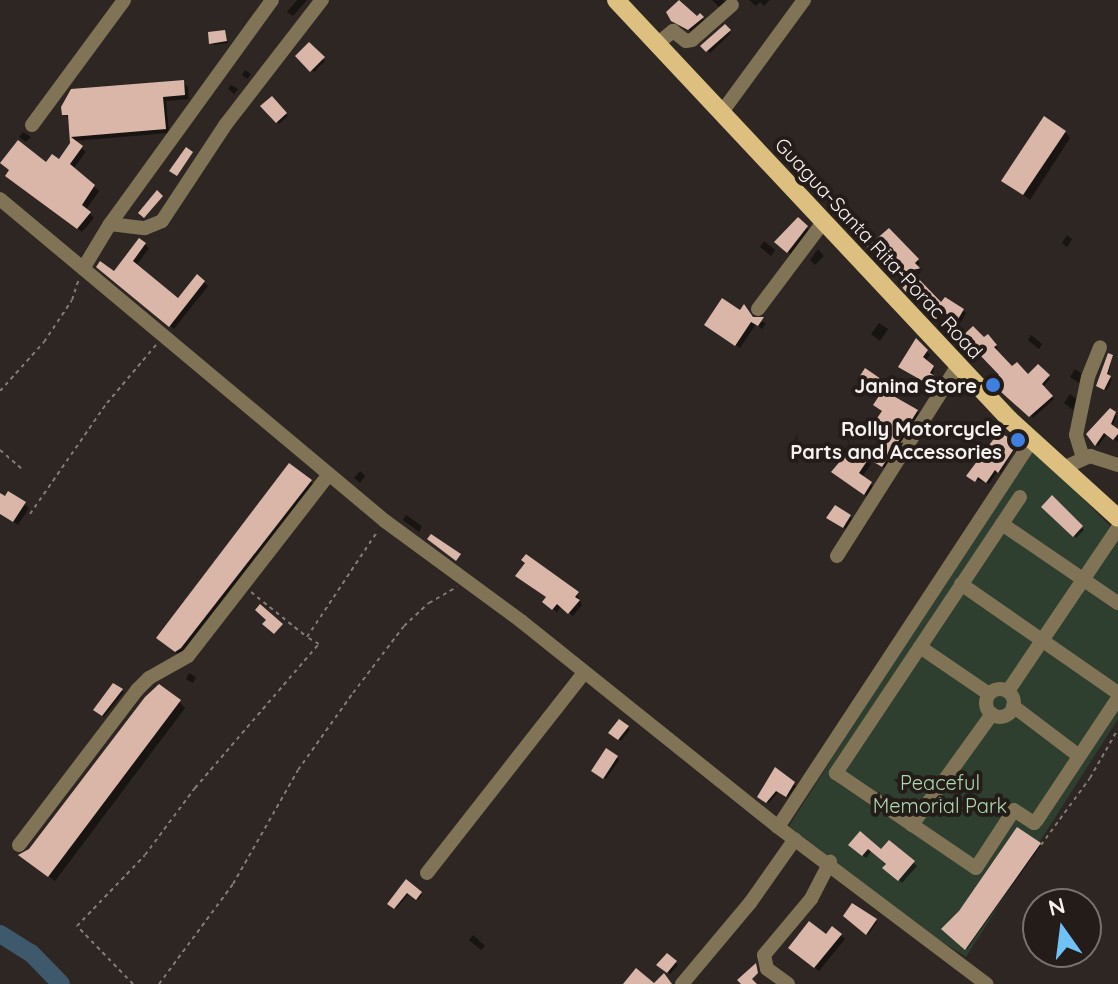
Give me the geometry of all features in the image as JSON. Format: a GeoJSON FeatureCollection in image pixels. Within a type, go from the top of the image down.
{"type":"FeatureCollection","features":[{"type":"Feature","properties":{"kind":"main road","name":"Guagua-Santa Rita-Porac Road"},"geometry":{"type":"LineString","coordinates":[[616,0],[958,365],[1032,440],[1118,518]]}},
{"type":"Feature","properties":{"kind":"street"},"geometry":{"type":"LineString","coordinates":[[32,125],[124,0]]}},
{"type":"Feature","properties":{"kind":"street"},"geometry":{"type":"LineString","coordinates":[[84,267],[110,224],[272,0]]}},
{"type":"Feature","properties":{"kind":"street"},"geometry":{"type":"LineString","coordinates":[[110,224],[145,228],[162,221],[226,124],[322,0]]}},
{"type":"Feature","properties":{"kind":"street"},"geometry":{"type":"LineString","coordinates":[[722,112],[804,0]]}},
{"type":"Feature","properties":{"kind":"street"},"geometry":{"type":"LineString","coordinates":[[657,44],[673,31],[686,41],[692,40],[732,5]]}},
{"type":"Feature","properties":{"kind":"street"},"geometry":{"type":"LineString","coordinates":[[0,199],[385,521],[465,583],[521,621],[778,827],[830,862],[969,979],[986,984]]}},
{"type":"Feature","properties":{"kind":"street"},"geometry":{"type":"LineString","coordinates":[[758,309],[824,221]]}},
{"type":"Feature","properties":{"kind":"street"},"geometry":{"type":"LineString","coordinates":[[1083,458],[1076,435],[1088,377],[1100,347]]}},
{"type":"Feature","properties":{"kind":"street"},"geometry":{"type":"LineString","coordinates":[[837,556],[958,365]]}},
{"type":"Feature","properties":{"kind":"street"},"geometry":{"type":"LineString","coordinates":[[778,827],[1032,440]]}},
{"type":"Feature","properties":{"kind":"street"},"geometry":{"type":"LineString","coordinates":[[1063,468],[1083,458],[1097,457],[1118,465]]}},
{"type":"Feature","properties":{"kind":"street"},"geometry":{"type":"LineString","coordinates":[[19,845],[137,690],[149,678],[188,656],[329,474]]}},
{"type":"Feature","properties":{"kind":"street"},"geometry":{"type":"LineString","coordinates":[[961,584],[1043,639],[1118,696],[1037,820],[1034,823],[1014,810],[976,868],[836,773],[961,584],[1020,497]]}},
{"type":"Feature","properties":{"kind":"street"},"geometry":{"type":"LineString","coordinates":[[1002,524],[1118,603]]}},
{"type":"Feature","properties":{"kind":"street"},"geometry":{"type":"LineString","coordinates":[[1008,691],[1118,528]]}},
{"type":"Feature","properties":{"kind":"street"},"geometry":{"type":"LineString","coordinates":[[920,647],[989,694]]}},
{"type":"Feature","properties":{"kind":"street"},"geometry":{"type":"LineString","coordinates":[[427,873],[584,673]]}},
{"type":"Feature","properties":{"kind":"street"},"geometry":{"type":"LineString","coordinates":[[992,714],[986,705],[989,694],[996,689],[1008,691]]}},
{"type":"Feature","properties":{"kind":"street"},"geometry":{"type":"LineString","coordinates":[[1008,691],[1013,706],[1079,756]]}},
{"type":"Feature","properties":{"kind":"street"},"geometry":{"type":"LineString","coordinates":[[992,714],[1006,715],[1013,706]]}},
{"type":"Feature","properties":{"kind":"street"},"geometry":{"type":"LineString","coordinates":[[912,825],[992,714]]}},
{"type":"Feature","properties":{"kind":"street"},"geometry":{"type":"LineString","coordinates":[[682,984],[750,903],[795,839]]}},
{"type":"Feature","properties":{"kind":"street"},"geometry":{"type":"LineString","coordinates":[[788,984],[767,969],[764,955],[811,899],[830,862]]}},
{"type":"Feature","properties":{"kind":"path"},"geometry":{"type":"LineString","coordinates":[[0,391],[44,342],[72,300],[84,267]]}},
{"type":"Feature","properties":{"kind":"path"},"geometry":{"type":"LineString","coordinates":[[30,514],[107,403],[165,335]]}},
{"type":"Feature","properties":{"kind":"path"},"geometry":{"type":"LineString","coordinates":[[0,450],[21,468]]}},
{"type":"Feature","properties":{"kind":"path"},"geometry":{"type":"LineString","coordinates":[[307,637],[385,521]]}},
{"type":"Feature","properties":{"kind":"path"},"geometry":{"type":"LineString","coordinates":[[159,984],[233,884],[298,770],[395,637],[429,603],[465,583]]}},
{"type":"Feature","properties":{"kind":"path"},"geometry":{"type":"LineString","coordinates":[[133,984],[77,926],[145,855],[195,788],[319,644],[242,585]]}},
{"type":"Feature","properties":{"kind":"path"},"geometry":{"type":"LineString","coordinates":[[1041,845],[1090,778],[1097,760],[1118,729]]}},
{"type":"Feature","properties":{"kind":"green space","name":"Peaceful Memorial Park"},"geometry":{"type":"Polygon","coordinates":[[[1031,446],[1118,534],[1118,719],[966,957],[933,936],[789,826],[1031,446]]]}},
{"type":"Feature","properties":{"kind":"building"},"geometry":{"type":"Polygon","coordinates":[[[679,0],[697,16],[700,13],[704,17],[688,30],[671,21],[666,12],[679,0]]]}},
{"type":"Feature","properties":{"kind":"building"},"geometry":{"type":"Polygon","coordinates":[[[725,24],[731,30],[706,52],[700,46],[725,24]]]}},
{"type":"Feature","properties":{"kind":"building"},"geometry":{"type":"Polygon","coordinates":[[[225,30],[227,41],[209,44],[208,32],[225,30]]]}},
{"type":"Feature","properties":{"kind":"building"},"geometry":{"type":"Polygon","coordinates":[[[309,42],[325,57],[310,72],[295,56],[309,42]]]}},
{"type":"Feature","properties":{"kind":"building"},"geometry":{"type":"Polygon","coordinates":[[[184,80],[185,95],[163,97],[166,129],[71,137],[83,146],[70,164],[95,185],[82,205],[91,212],[77,229],[5,176],[9,170],[0,163],[18,140],[46,162],[52,154],[59,159],[70,143],[68,115],[62,115],[61,107],[71,89],[184,80]]]}},
{"type":"Feature","properties":{"kind":"building"},"geometry":{"type":"Polygon","coordinates":[[[272,96],[287,113],[276,123],[260,106],[272,96]]]}},
{"type":"Feature","properties":{"kind":"building"},"geometry":{"type":"Polygon","coordinates":[[[1044,116],[1066,131],[1023,195],[1001,181],[1044,116]]]}},
{"type":"Feature","properties":{"kind":"building"},"geometry":{"type":"Polygon","coordinates":[[[186,147],[193,152],[177,176],[169,171],[186,147]]]}},
{"type":"Feature","properties":{"kind":"building"},"geometry":{"type":"Polygon","coordinates":[[[157,190],[163,196],[144,218],[138,213],[157,190]]]}},
{"type":"Feature","properties":{"kind":"building"},"geometry":{"type":"Polygon","coordinates":[[[798,217],[808,226],[787,253],[774,242],[798,217]]]}},
{"type":"Feature","properties":{"kind":"building"},"geometry":{"type":"Polygon","coordinates":[[[889,228],[919,259],[915,263],[920,268],[914,274],[941,302],[945,297],[964,309],[957,321],[924,299],[921,302],[909,289],[906,292],[900,285],[906,279],[901,272],[879,249],[873,254],[867,247],[889,228]]]}},
{"type":"Feature","properties":{"kind":"building"},"geometry":{"type":"Polygon","coordinates":[[[139,238],[146,243],[133,261],[178,298],[197,274],[205,281],[169,327],[96,267],[100,261],[114,271],[139,238]]]}},
{"type":"Feature","properties":{"kind":"building"},"geometry":{"type":"Polygon","coordinates":[[[722,298],[740,310],[744,304],[753,317],[764,317],[758,326],[751,322],[735,346],[704,325],[722,298]]]}},
{"type":"Feature","properties":{"kind":"building"},"geometry":{"type":"Polygon","coordinates":[[[973,326],[984,337],[988,334],[997,345],[994,347],[1012,366],[1017,362],[1028,374],[1038,364],[1050,375],[1042,384],[1053,396],[1029,417],[991,383],[999,375],[979,354],[971,361],[955,343],[973,326]]]}},
{"type":"Feature","properties":{"kind":"building"},"geometry":{"type":"Polygon","coordinates":[[[916,338],[928,350],[923,357],[934,366],[930,373],[938,378],[928,393],[924,391],[928,384],[898,367],[916,338]]]}},
{"type":"Feature","properties":{"kind":"building"},"geometry":{"type":"Polygon","coordinates":[[[1108,353],[1113,355],[1107,374],[1111,376],[1104,390],[1096,386],[1108,353]]]}},
{"type":"Feature","properties":{"kind":"building"},"geometry":{"type":"Polygon","coordinates":[[[865,368],[881,379],[874,389],[858,379],[865,368]]]}},
{"type":"Feature","properties":{"kind":"building"},"geometry":{"type":"Polygon","coordinates":[[[883,390],[918,410],[882,467],[869,459],[889,435],[873,424],[882,411],[873,405],[883,390]]]}},
{"type":"Feature","properties":{"kind":"building"},"geometry":{"type":"Polygon","coordinates":[[[1110,408],[1116,412],[1111,424],[1118,429],[1118,434],[1113,440],[1104,433],[1095,446],[1086,434],[1110,408]]]}},
{"type":"Feature","properties":{"kind":"building"},"geometry":{"type":"Polygon","coordinates":[[[999,432],[1018,443],[998,473],[995,470],[986,483],[978,477],[975,482],[966,476],[999,432]]]}},
{"type":"Feature","properties":{"kind":"building"},"geometry":{"type":"Polygon","coordinates":[[[852,447],[869,458],[859,473],[872,482],[864,495],[831,472],[852,447]]]}},
{"type":"Feature","properties":{"kind":"building"},"geometry":{"type":"Polygon","coordinates":[[[289,463],[312,480],[175,652],[156,638],[289,463]]]}},
{"type":"Feature","properties":{"kind":"building"},"geometry":{"type":"Polygon","coordinates":[[[8,491],[26,502],[13,522],[0,514],[0,493],[5,496],[8,491]]]}},
{"type":"Feature","properties":{"kind":"building"},"geometry":{"type":"Polygon","coordinates":[[[1052,495],[1083,526],[1073,537],[1041,507],[1052,495]]]}},
{"type":"Feature","properties":{"kind":"building"},"geometry":{"type":"Polygon","coordinates":[[[835,505],[851,515],[843,528],[826,518],[835,505]]]}},
{"type":"Feature","properties":{"kind":"building"},"geometry":{"type":"Polygon","coordinates":[[[431,534],[461,554],[456,561],[427,539],[431,534]]]}},
{"type":"Feature","properties":{"kind":"building"},"geometry":{"type":"Polygon","coordinates":[[[526,554],[579,592],[575,597],[580,600],[568,614],[557,604],[552,610],[542,602],[546,597],[515,576],[525,563],[521,560],[526,554]]]}},
{"type":"Feature","properties":{"kind":"building"},"geometry":{"type":"Polygon","coordinates":[[[260,604],[283,624],[274,634],[262,624],[266,620],[255,610],[260,604]]]}},
{"type":"Feature","properties":{"kind":"building"},"geometry":{"type":"Polygon","coordinates":[[[113,683],[123,689],[102,716],[93,710],[113,683]]]}},
{"type":"Feature","properties":{"kind":"building"},"geometry":{"type":"Polygon","coordinates":[[[159,684],[181,700],[48,877],[18,855],[29,849],[145,697],[159,684]]]}},
{"type":"Feature","properties":{"kind":"building"},"geometry":{"type":"Polygon","coordinates":[[[619,719],[629,726],[618,740],[608,733],[619,719]]]}},
{"type":"Feature","properties":{"kind":"building"},"geometry":{"type":"Polygon","coordinates":[[[606,748],[618,756],[603,779],[591,771],[606,748]]]}},
{"type":"Feature","properties":{"kind":"building"},"geometry":{"type":"Polygon","coordinates":[[[775,767],[795,782],[786,797],[776,791],[766,803],[757,797],[775,767]]]}},
{"type":"Feature","properties":{"kind":"building"},"geometry":{"type":"Polygon","coordinates":[[[1017,827],[1041,843],[965,950],[941,929],[959,911],[1017,827]]]}},
{"type":"Feature","properties":{"kind":"building"},"geometry":{"type":"Polygon","coordinates":[[[860,831],[881,849],[889,840],[915,861],[898,881],[882,868],[886,864],[868,849],[862,856],[848,845],[860,831]]]}},
{"type":"Feature","properties":{"kind":"building"},"geometry":{"type":"Polygon","coordinates":[[[406,879],[422,892],[416,900],[407,893],[394,909],[387,904],[406,879]]]}},
{"type":"Feature","properties":{"kind":"building"},"geometry":{"type":"Polygon","coordinates":[[[852,903],[877,919],[866,935],[843,916],[852,903]]]}},
{"type":"Feature","properties":{"kind":"building"},"geometry":{"type":"Polygon","coordinates":[[[809,921],[826,934],[832,926],[842,934],[814,968],[788,948],[809,921]]]}},
{"type":"Feature","properties":{"kind":"building"},"geometry":{"type":"Polygon","coordinates":[[[667,953],[677,961],[667,973],[656,965],[667,953]]]}},
{"type":"Feature","properties":{"kind":"building"},"geometry":{"type":"Polygon","coordinates":[[[756,963],[758,973],[752,979],[757,984],[741,984],[737,980],[756,963]]]}},
{"type":"Feature","properties":{"kind":"building"},"geometry":{"type":"Polygon","coordinates":[[[636,968],[654,983],[664,973],[672,984],[623,984],[636,968]]]}},
{"type":"Feature","properties":{"kind":"waterway"},"geometry":{"type":"LineString","coordinates":[[0,934],[31,953],[61,984]]}},
{"type":"Feature","properties":{"kind":"place","name":"Janina Store"},"geometry":{"type":"Point","coordinates":[993,385]}},
{"type":"Feature","properties":{"kind":"place","name":"Rolly Motorcycle Parts and Accessories"},"geometry":{"type":"Point","coordinates":[1018,440]}}]}
